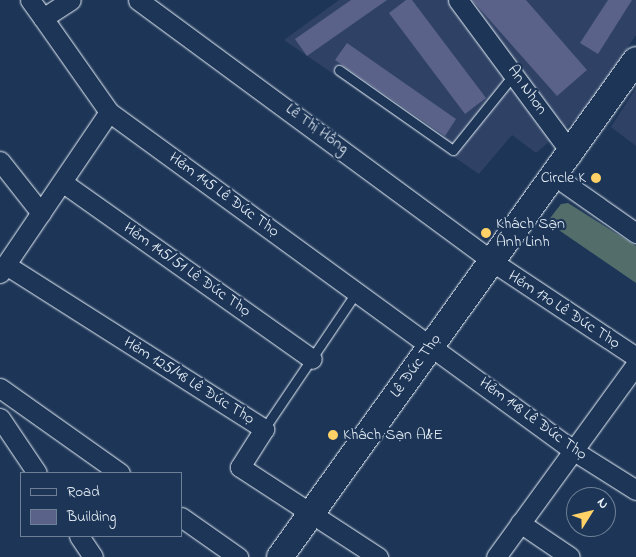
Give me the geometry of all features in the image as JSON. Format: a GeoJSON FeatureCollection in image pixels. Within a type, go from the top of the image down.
{"type":"FeatureCollection","features":[{"type":"Feature","properties":{"kind":"street"},"geometry":{"type":"LineString","coordinates":[[30,0],[43,18],[71,0]]}},
{"type":"Feature","properties":{"kind":"street","name":"Lê Thị Hồng"},"geometry":{"type":"LineString","coordinates":[[138,0],[493,262]]}},
{"type":"Feature","properties":{"kind":"street","name":"An Nhơn"},"geometry":{"type":"LineString","coordinates":[[458,0],[482,27],[572,154]]}},
{"type":"Feature","properties":{"kind":"street","name":"Hẻm 145 Lê Đức Thọ"},"geometry":{"type":"LineString","coordinates":[[43,18],[109,112],[432,344]]}},
{"type":"Feature","properties":{"kind":"street","name":"Lê Đức Thọ"},"geometry":{"type":"LineString","coordinates":[[280,557],[309,512],[556,177],[636,60]]}},
{"type":"Feature","properties":{"kind":"street"},"geometry":{"type":"LineString","coordinates":[[0,161],[41,213],[109,112]]}},
{"type":"Feature","properties":{"kind":"street"},"geometry":{"type":"LineString","coordinates":[[556,177],[636,233]]}},
{"type":"Feature","properties":{"kind":"street","name":"Hẻm 145/51 Lê Đức Thọ"},"geometry":{"type":"LineString","coordinates":[[62,182],[312,359]]}},
{"type":"Feature","properties":{"kind":"street","name":"Hẻm 125/48 Lê Đức Thọ"},"geometry":{"type":"LineString","coordinates":[[41,213],[3,269],[264,428],[240,467],[309,512]]}},
{"type":"Feature","properties":{"kind":"street","name":"Hẻm 170 Lê Đức Thọ"},"geometry":{"type":"LineString","coordinates":[[493,262],[636,357]]}},
{"type":"Feature","properties":{"kind":"street","name":"Hẻm 148 Lê Đức Thọ"},"geometry":{"type":"LineString","coordinates":[[432,344],[574,450],[636,490]]}},
{"type":"Feature","properties":{"kind":"street"},"geometry":{"type":"LineString","coordinates":[[496,557],[636,364]]}},
{"type":"Feature","properties":{"kind":"street"},"geometry":{"type":"LineString","coordinates":[[0,388],[119,472]]}},
{"type":"Feature","properties":{"kind":"street"},"geometry":{"type":"LineString","coordinates":[[0,418],[36,472]]}},
{"type":"Feature","properties":{"kind":"street"},"geometry":{"type":"LineString","coordinates":[[309,512],[378,557]]}},
{"type":"Feature","properties":{"kind":"street"},"geometry":{"type":"LineString","coordinates":[[182,518],[238,557]]}},
{"type":"Feature","properties":{"kind":"street"},"geometry":{"type":"LineString","coordinates":[[520,523],[570,557]]}},
{"type":"Feature","properties":{"kind":"street"},"geometry":{"type":"LineString","coordinates":[[80,537],[93,557]]}},
{"type":"Feature","properties":{"kind":"lane"},"geometry":{"type":"LineString","coordinates":[[339,70],[453,150],[515,73]]}},
{"type":"Feature","properties":{"kind":"lane"},"geometry":{"type":"LineString","coordinates":[[264,428],[357,291]]}},
{"type":"Feature","properties":{"kind":"shaded area"},"geometry":{"type":"Polygon","coordinates":[[[339,0],[636,0],[636,35],[583,113],[536,153],[512,135],[479,174],[284,40],[339,0]]]}},
{"type":"Feature","properties":{"kind":"shaded area"},"geometry":{"type":"Polygon","coordinates":[[[636,88],[636,146],[611,127],[636,88]]]}},
{"type":"Feature","properties":{"kind":"green space"},"geometry":{"type":"Polygon","coordinates":[[[568,203],[636,246],[636,283],[547,222],[561,204],[568,203]]]}},
{"type":"Feature","properties":{"kind":"building"},"geometry":{"type":"Polygon","coordinates":[[[351,0],[387,0],[307,56],[295,39],[351,0]]]}},
{"type":"Feature","properties":{"kind":"building"},"geometry":{"type":"Polygon","coordinates":[[[406,0],[412,0],[486,98],[465,114],[389,13],[406,0]]]}},
{"type":"Feature","properties":{"kind":"building"},"geometry":{"type":"Polygon","coordinates":[[[472,0],[526,0],[587,70],[557,96],[472,0]]]}},
{"type":"Feature","properties":{"kind":"building"},"geometry":{"type":"Polygon","coordinates":[[[608,0],[632,0],[598,54],[580,43],[608,0]]]}},
{"type":"Feature","properties":{"kind":"building"},"geometry":{"type":"Polygon","coordinates":[[[347,43],[456,119],[445,136],[335,60],[347,43]]]}},
{"type":"Feature","properties":{"kind":"place","name":"Circle K"},"geometry":{"type":"Point","coordinates":[596,178]}},
{"type":"Feature","properties":{"kind":"place","name":"Khách Sạn Ánh Linh"},"geometry":{"type":"Point","coordinates":[486,233]}},
{"type":"Feature","properties":{"kind":"place","name":"Khách Sạn A&E"},"geometry":{"type":"Point","coordinates":[333,435]}}]}
